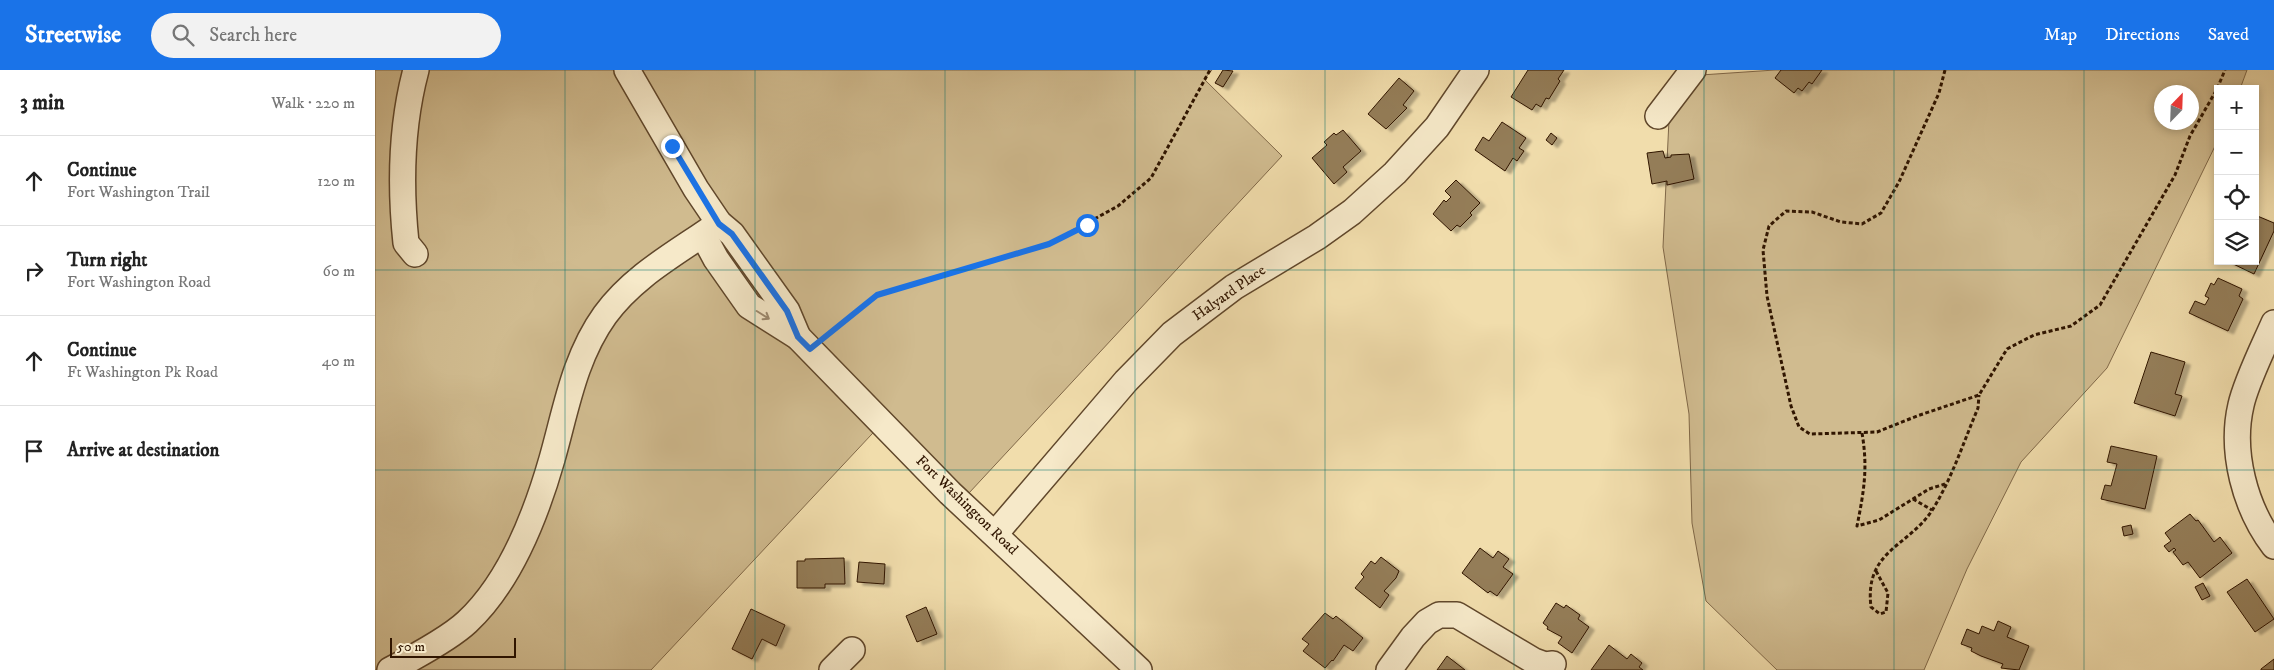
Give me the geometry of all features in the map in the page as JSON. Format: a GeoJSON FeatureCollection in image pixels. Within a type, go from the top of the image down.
{"type":"FeatureCollection","features":[{"type":"Feature","properties":{"kind":"street"},"geometry":{"type":"LineString","coordinates":[[415,70],[410,94],[403,155],[407,243],[415,254]]}},
{"type":"Feature","properties":{"kind":"street"},"geometry":{"type":"LineString","coordinates":[[390,670],[466,623],[496,588],[508,569],[540,495],[552,460],[568,395],[579,363],[605,315],[643,275],[665,258],[711,229],[697,189],[627,70]]}},
{"type":"Feature","properties":{"kind":"street","name":"Halyard Place"},"geometry":{"type":"LineString","coordinates":[[995,534],[1126,381],[1172,334],[1234,287],[1317,238],[1353,212],[1395,173],[1437,127],[1476,70]]}},
{"type":"Feature","properties":{"kind":"street"},"geometry":{"type":"LineString","coordinates":[[1658,116],[1693,70]]}},
{"type":"Feature","properties":{"kind":"street","name":"Fort Washington Road"},"geometry":{"type":"LineString","coordinates":[[711,229],[732,234],[787,311],[804,343]]}},
{"type":"Feature","properties":{"kind":"street","name":"Fort Washington Road"},"geometry":{"type":"LineString","coordinates":[[711,229],[737,292],[749,306],[804,343],[950,492],[1139,670]]}},
{"type":"Feature","properties":{"kind":"street"},"geometry":{"type":"LineString","coordinates":[[737,292],[761,275]]}},
{"type":"Feature","properties":{"kind":"street"},"geometry":{"type":"LineString","coordinates":[[2274,323],[2245,393],[2238,421],[2240,464],[2243,481],[2249,500],[2274,546]]}},
{"type":"Feature","properties":{"kind":"street"},"geometry":{"type":"LineString","coordinates":[[1389,670],[1413,637],[1427,622],[1439,615],[1457,615],[1534,661],[1545,665],[1553,664]]}},
{"type":"Feature","properties":{"kind":"street"},"geometry":{"type":"LineString","coordinates":[[832,670],[852,650]]}},
{"type":"Feature","properties":{"kind":"path"},"geometry":{"type":"LineString","coordinates":[[804,343],[877,295],[1049,244],[1119,206],[1151,178],[1210,70]]}},
{"type":"Feature","properties":{"kind":"path"},"geometry":{"type":"LineString","coordinates":[[1945,70],[1939,93],[1899,182],[1881,213],[1862,224],[1841,222],[1812,212],[1786,211],[1769,226],[1763,250],[1767,296],[1791,406],[1799,427],[1810,434],[1877,432],[1979,395]]}},
{"type":"Feature","properties":{"kind":"path"},"geometry":{"type":"LineString","coordinates":[[1876,570],[1888,593],[1886,612],[1880,614],[1871,607],[1869,594],[1876,570],[1881,560],[1916,529],[1932,510],[1946,484],[1978,408],[1979,395],[2007,349],[2034,335],[2071,326],[2100,305],[2175,176],[2190,136],[2217,89],[2225,70]]}},
{"type":"Feature","properties":{"kind":"path"},"geometry":{"type":"LineString","coordinates":[[1862,433],[1866,458],[1864,489],[1857,526],[1879,520],[1912,498],[1929,489],[1946,484]]}},
{"type":"Feature","properties":{"kind":"path"},"geometry":{"type":"LineString","coordinates":[[1912,498],[1932,510]]}},
{"type":"Feature","properties":{"kind":"shaded area"},"geometry":{"type":"Polygon","coordinates":[[[375,70],[1212,70],[1204,79],[1282,156],[969,493],[886,419],[651,670],[375,670],[375,70]]]}},
{"type":"Feature","properties":{"kind":"shaded area"},"geometry":{"type":"Polygon","coordinates":[[[1775,70],[2247,70],[2241,85],[2214,85],[2214,148],[2107,368],[2021,462],[1967,569],[1924,670],[1777,670],[1706,601],[1692,523],[1689,414],[1663,247],[1671,77],[1775,70]]]}},
{"type":"Feature","properties":{"kind":"building"},"geometry":{"type":"Polygon","coordinates":[[[1223,70],[1233,71],[1223,87],[1215,83],[1223,70]]]}},
{"type":"Feature","properties":{"kind":"building"},"geometry":{"type":"Polygon","coordinates":[[[1528,70],[1564,70],[1558,79],[1560,81],[1549,99],[1546,98],[1541,107],[1536,104],[1532,110],[1511,97],[1528,70]]]}},
{"type":"Feature","properties":{"kind":"building"},"geometry":{"type":"Polygon","coordinates":[[[1781,70],[1822,70],[1812,84],[1809,82],[1802,91],[1798,88],[1794,93],[1775,78],[1781,70]]]}},
{"type":"Feature","properties":{"kind":"building"},"geometry":{"type":"Polygon","coordinates":[[[1399,78],[1414,91],[1403,105],[1407,108],[1386,129],[1368,114],[1399,78]]]}},
{"type":"Feature","properties":{"kind":"building"},"geometry":{"type":"Polygon","coordinates":[[[1502,122],[1526,138],[1519,148],[1524,151],[1517,161],[1513,158],[1505,171],[1475,150],[1483,137],[1489,141],[1502,122]]]}},
{"type":"Feature","properties":{"kind":"building"},"geometry":{"type":"Polygon","coordinates":[[[1343,130],[1361,151],[1343,167],[1347,172],[1334,184],[1312,158],[1327,145],[1324,142],[1334,133],[1336,135],[1343,130]]]}},
{"type":"Feature","properties":{"kind":"building"},"geometry":{"type":"Polygon","coordinates":[[[1551,133],[1557,138],[1552,145],[1546,140],[1551,133]]]}},
{"type":"Feature","properties":{"kind":"building"},"geometry":{"type":"Polygon","coordinates":[[[1663,151],[1665,158],[1671,157],[1671,155],[1689,154],[1694,179],[1667,185],[1667,181],[1652,184],[1647,153],[1663,151]]]}},
{"type":"Feature","properties":{"kind":"building"},"geometry":{"type":"Polygon","coordinates":[[[1456,180],[1480,203],[1470,213],[1472,215],[1460,227],[1457,225],[1451,231],[1433,214],[1444,200],[1446,202],[1451,197],[1445,191],[1456,180]]]}},
{"type":"Feature","properties":{"kind":"building"},"geometry":{"type":"Polygon","coordinates":[[[2259,217],[2274,223],[2274,231],[2259,263],[2259,217]]]}},
{"type":"Feature","properties":{"kind":"building"},"geometry":{"type":"Polygon","coordinates":[[[2235,265],[2258,265],[2254,274],[2235,265]]]}},
{"type":"Feature","properties":{"kind":"building"},"geometry":{"type":"Polygon","coordinates":[[[2218,278],[2242,289],[2239,296],[2243,299],[2228,331],[2189,313],[2195,301],[2205,305],[2209,298],[2205,296],[2211,283],[2214,285],[2218,278]]]}},
{"type":"Feature","properties":{"kind":"building"},"geometry":{"type":"Polygon","coordinates":[[[2151,352],[2185,362],[2175,394],[2182,396],[2175,416],[2134,403],[2151,352]]]}},
{"type":"Feature","properties":{"kind":"building"},"geometry":{"type":"Polygon","coordinates":[[[2111,446],[2157,456],[2145,509],[2101,499],[2105,485],[2111,486],[2117,464],[2107,462],[2111,446]]]}},
{"type":"Feature","properties":{"kind":"building"},"geometry":{"type":"Polygon","coordinates":[[[2190,514],[2196,521],[2198,520],[2214,542],[2220,537],[2232,553],[2200,578],[2188,562],[2183,565],[2173,552],[2176,550],[2174,548],[2169,552],[2164,546],[2171,541],[2165,533],[2190,514]]]}},
{"type":"Feature","properties":{"kind":"building"},"geometry":{"type":"Polygon","coordinates":[[[2131,525],[2133,534],[2124,536],[2122,527],[2131,525]]]}},
{"type":"Feature","properties":{"kind":"building"},"geometry":{"type":"Polygon","coordinates":[[[1480,548],[1493,558],[1498,551],[1509,559],[1503,567],[1513,574],[1497,596],[1490,591],[1488,593],[1462,573],[1480,548]]]}},
{"type":"Feature","properties":{"kind":"building"},"geometry":{"type":"Polygon","coordinates":[[[1381,557],[1399,571],[1396,578],[1384,591],[1389,595],[1380,608],[1355,588],[1364,577],[1361,574],[1371,561],[1375,564],[1381,557]]]}},
{"type":"Feature","properties":{"kind":"building"},"geometry":{"type":"Polygon","coordinates":[[[844,558],[845,584],[825,584],[825,588],[797,588],[797,561],[844,558]]]}},
{"type":"Feature","properties":{"kind":"building"},"geometry":{"type":"Polygon","coordinates":[[[859,562],[885,564],[884,584],[857,582],[859,562]]]}},
{"type":"Feature","properties":{"kind":"building"},"geometry":{"type":"Polygon","coordinates":[[[2247,579],[2274,619],[2255,632],[2227,592],[2247,579]]]}},
{"type":"Feature","properties":{"kind":"building"},"geometry":{"type":"Polygon","coordinates":[[[2203,583],[2210,596],[2202,600],[2195,587],[2203,583]]]}},
{"type":"Feature","properties":{"kind":"building"},"geometry":{"type":"Polygon","coordinates":[[[1556,603],[1564,608],[1566,605],[1580,615],[1578,619],[1589,627],[1572,653],[1558,643],[1562,637],[1547,629],[1548,627],[1543,623],[1556,603]]]}},
{"type":"Feature","properties":{"kind":"building"},"geometry":{"type":"Polygon","coordinates":[[[926,607],[937,634],[917,642],[906,616],[926,607]]]}},
{"type":"Feature","properties":{"kind":"building"},"geometry":{"type":"Polygon","coordinates":[[[751,609],[785,625],[776,646],[762,639],[752,659],[732,649],[751,609]]]}},
{"type":"Feature","properties":{"kind":"building"},"geometry":{"type":"Polygon","coordinates":[[[1325,613],[1333,619],[1336,616],[1363,638],[1353,651],[1344,645],[1333,661],[1325,668],[1303,651],[1309,644],[1302,639],[1325,613]]]}},
{"type":"Feature","properties":{"kind":"building"},"geometry":{"type":"Polygon","coordinates":[[[1998,621],[2011,627],[2007,637],[2029,646],[2019,670],[2001,668],[2003,664],[1981,656],[1971,651],[1972,648],[1961,644],[1967,629],[1979,634],[1982,626],[1994,631],[1998,621]]]}},
{"type":"Feature","properties":{"kind":"building"},"geometry":{"type":"Polygon","coordinates":[[[1609,645],[1627,659],[1631,654],[1642,663],[1639,667],[1643,670],[1591,670],[1609,645]]]}},
{"type":"Feature","properties":{"kind":"building"},"geometry":{"type":"Polygon","coordinates":[[[1447,656],[1465,670],[1437,670],[1447,656]]]}},
{"type":"Feature","properties":{"kind":"building"},"geometry":{"type":"Polygon","coordinates":[[[2274,659],[2274,670],[2261,670],[2261,669],[2274,659]]]}},
{"type":"Feature","properties":{"kind":"route"},"geometry":{"type":"LineString","coordinates":[[672,146],[719,224],[732,234],[787,311],[798,337],[810,349],[877,295],[1049,244],[1087,225]]}}]}
